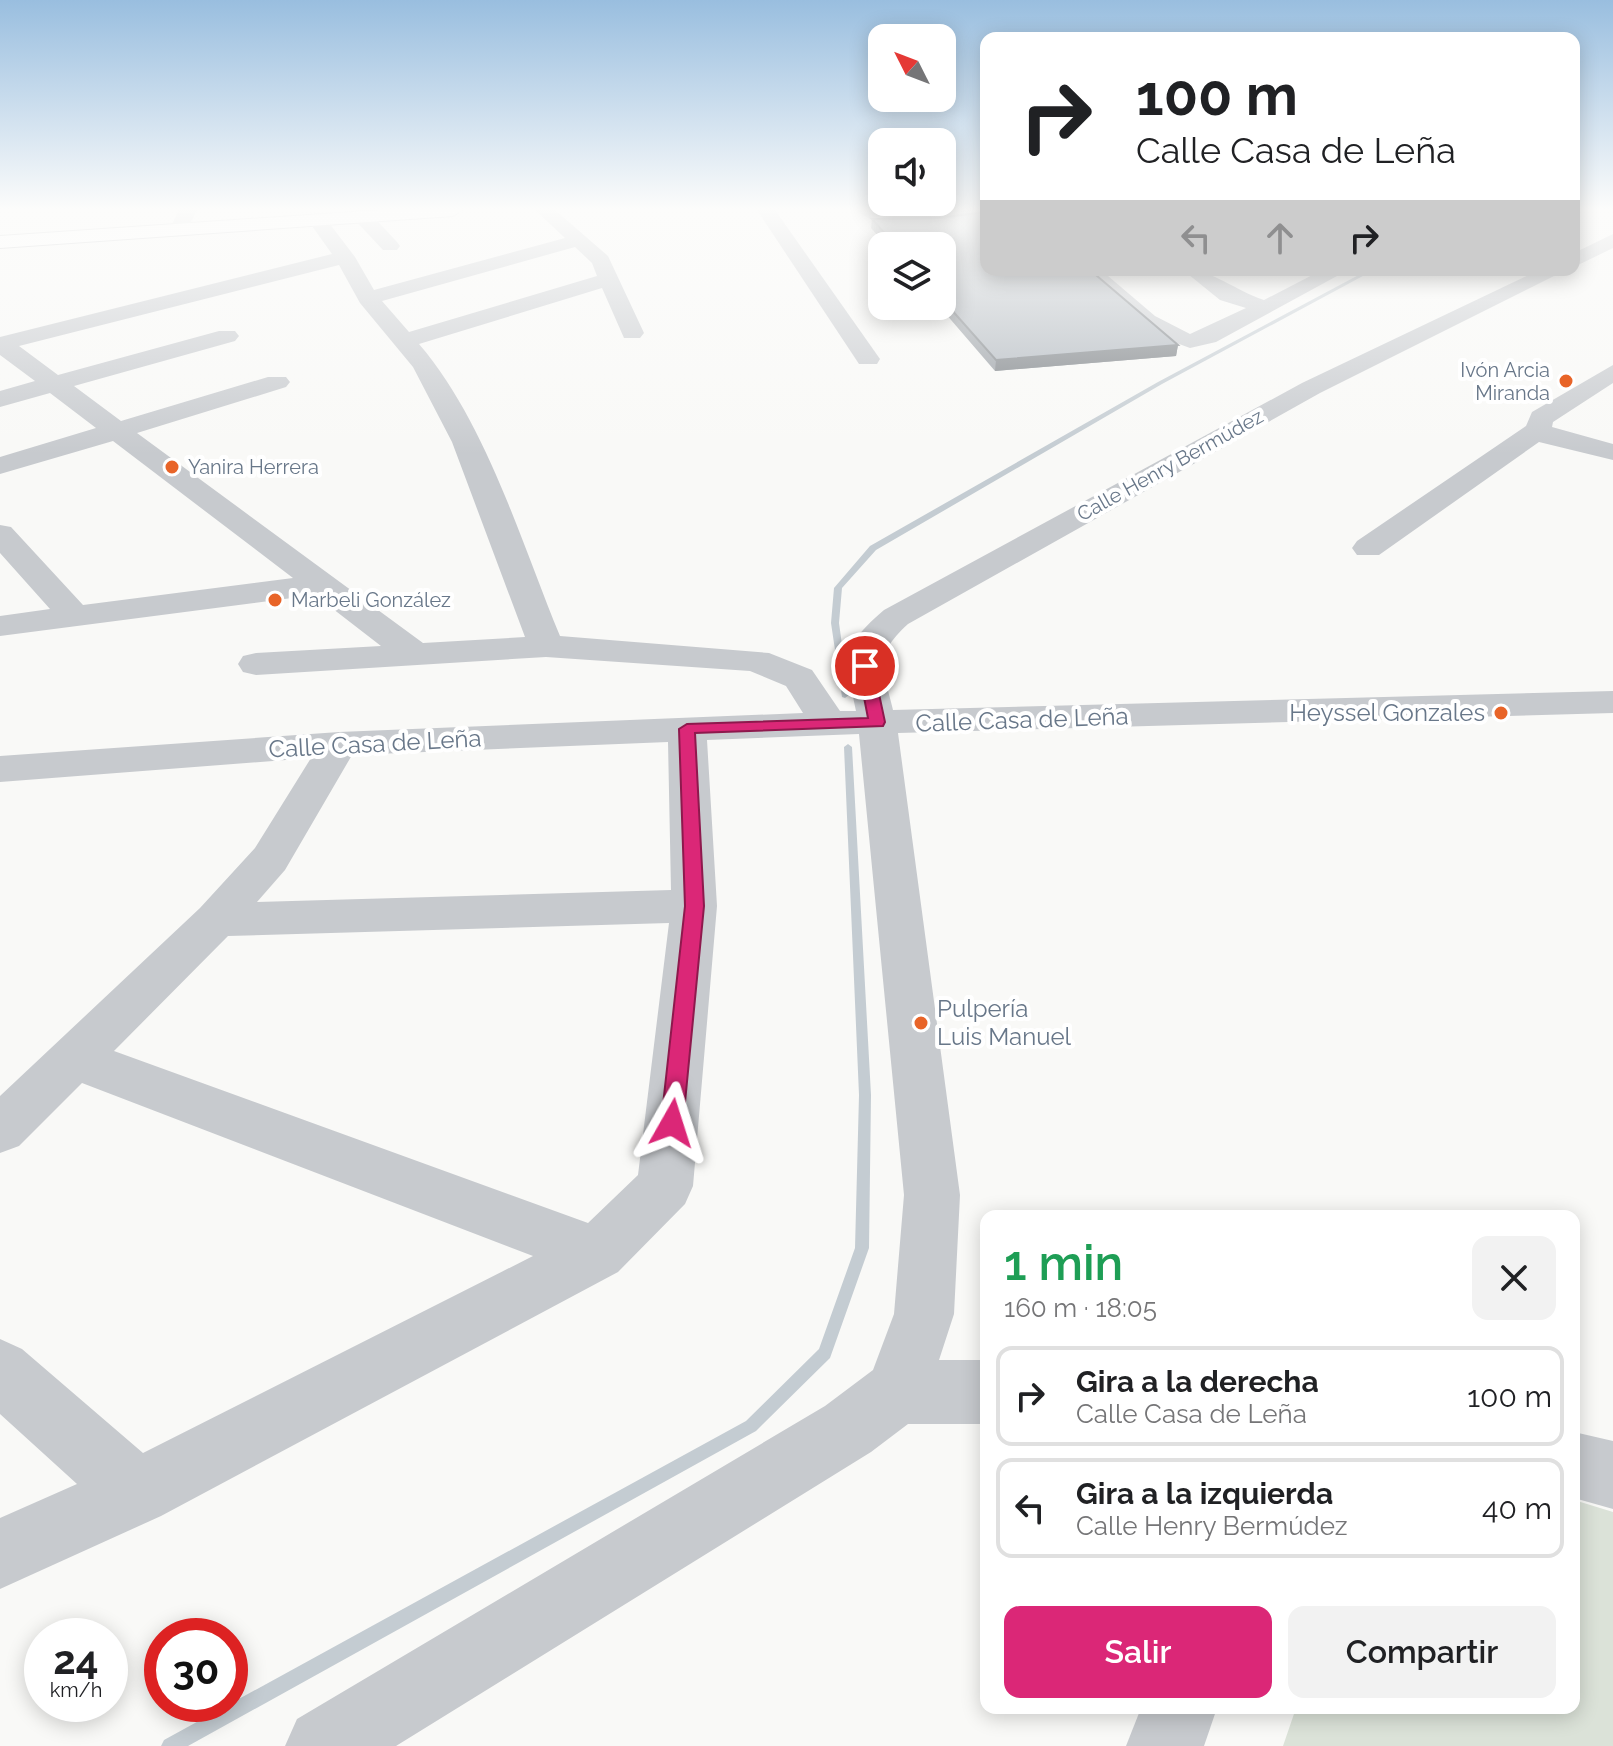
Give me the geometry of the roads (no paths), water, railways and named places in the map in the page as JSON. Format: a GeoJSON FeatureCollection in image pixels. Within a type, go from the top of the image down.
{"type":"FeatureCollection","features":[{"type":"Feature","properties":{"kind":"street"},"geometry":{"type":"LineString","coordinates":[[0,344],[207,291]]}},
{"type":"Feature","properties":{"kind":"street"},"geometry":{"type":"LineString","coordinates":[[364,291],[424,365],[466,442],[546,646]]}},
{"type":"Feature","properties":{"kind":"street"},"geometry":{"type":"LineString","coordinates":[[368,298],[392,291]]}},
{"type":"Feature","properties":{"kind":"street"},"geometry":{"type":"LineString","coordinates":[[403,341],[569,291]]}},
{"type":"Feature","properties":{"kind":"street"},"geometry":{"type":"LineString","coordinates":[[616,291],[632,333]]}},
{"type":"Feature","properties":{"kind":"street"},"geometry":{"type":"LineString","coordinates":[[822,291],[868,359]]}},
{"type":"Feature","properties":{"kind":"street"},"geometry":{"type":"LineString","coordinates":[[1114,291],[1157,326],[1181,340],[1208,337],[1290,291]]}},
{"type":"Feature","properties":{"kind":"street"},"geometry":{"type":"LineString","coordinates":[[1223,291],[1264,307]]}},
{"type":"Feature","properties":{"kind":"street","name":"Calle Henry Bermúdez"},"geometry":{"type":"LineString","coordinates":[[897,1392],[924,1314],[932,1195],[853,722],[870,640],[896,617],[1311,388],[1511,291]]}},
{"type":"Feature","properties":{"kind":"street"},"geometry":{"type":"LineString","coordinates":[[0,322],[115,315]]}},
{"type":"Feature","properties":{"kind":"street"},"geometry":{"type":"LineString","coordinates":[[0,399],[227,336]]}},
{"type":"Feature","properties":{"kind":"street"},"geometry":{"type":"LineString","coordinates":[[0,344],[411,651]]}},
{"type":"Feature","properties":{"kind":"street"},"geometry":{"type":"LineString","coordinates":[[1368,548],[1538,430],[1541,418],[1613,372]]}},
{"type":"Feature","properties":{"kind":"street"},"geometry":{"type":"LineString","coordinates":[[0,466],[277,382]]}},
{"type":"Feature","properties":{"kind":"street"},"geometry":{"type":"LineString","coordinates":[[1538,430],[1551,437],[1613,452]]}},
{"type":"Feature","properties":{"kind":"street"},"geometry":{"type":"LineString","coordinates":[[0,534],[75,617]]}},
{"type":"Feature","properties":{"kind":"street"},"geometry":{"type":"LineString","coordinates":[[0,626],[322,584]]}},
{"type":"Feature","properties":{"kind":"street"},"geometry":{"type":"LineString","coordinates":[[256,664],[411,651],[546,646],[756,661],[799,678],[853,722]]}},
{"type":"Feature","properties":{"kind":"street","name":"Calle Casa de Leña"},"geometry":{"type":"LineString","coordinates":[[0,769],[339,744],[853,722],[1613,702]]}},
{"type":"Feature","properties":{"kind":"street"},"geometry":{"type":"LineString","coordinates":[[0,1554],[137,1492],[597,1253],[665,1186],[694,906],[687,729]]}},
{"type":"Feature","properties":{"kind":"street"},"geometry":{"type":"LineString","coordinates":[[0,1130],[216,920],[270,859],[339,744]]}},
{"type":"Feature","properties":{"kind":"street"},"geometry":{"type":"LineString","coordinates":[[216,920],[694,906]]}},
{"type":"Feature","properties":{"kind":"street"},"geometry":{"type":"LineString","coordinates":[[74,1058],[597,1253]]}},
{"type":"Feature","properties":{"kind":"street"},"geometry":{"type":"LineString","coordinates":[[0,1371],[137,1492]]}},
{"type":"Feature","properties":{"kind":"street"},"geometry":{"type":"LineString","coordinates":[[324,1746],[848,1429],[897,1392],[980,1392]]}},
{"type":"Feature","properties":{"kind":"street"},"geometry":{"type":"LineString","coordinates":[[1580,1467],[1613,1475]]}},
{"type":"Feature","properties":{"kind":"street"},"geometry":{"type":"LineString","coordinates":[[1165,1746],[1177,1714]]}},
{"type":"Feature","properties":{"kind":"waterway"},"geometry":{"type":"LineString","coordinates":[[845,695],[835,623],[838,588],[873,548],[1160,383],[1332,291]]}},
{"type":"Feature","properties":{"kind":"waterway"},"geometry":{"type":"LineString","coordinates":[[170,1746],[751,1426],[825,1353],[862,1248],[865,1095],[848,747]]}},
{"type":"Feature","properties":{"kind":"place","name":"Ivón Arcia Miranda"},"geometry":{"type":"Point","coordinates":[1566,381]}},
{"type":"Feature","properties":{"kind":"place","name":"Yanira Herrera"},"geometry":{"type":"Point","coordinates":[172,467]}},
{"type":"Feature","properties":{"kind":"place","name":"Marbeli González"},"geometry":{"type":"Point","coordinates":[275,600]}},
{"type":"Feature","properties":{"kind":"place","name":"Heyssel Gonzales"},"geometry":{"type":"Point","coordinates":[1501,713]}},
{"type":"Feature","properties":{"kind":"place","name":"Pulpería Luis Manuel"},"geometry":{"type":"Point","coordinates":[921,1023]}}]}
